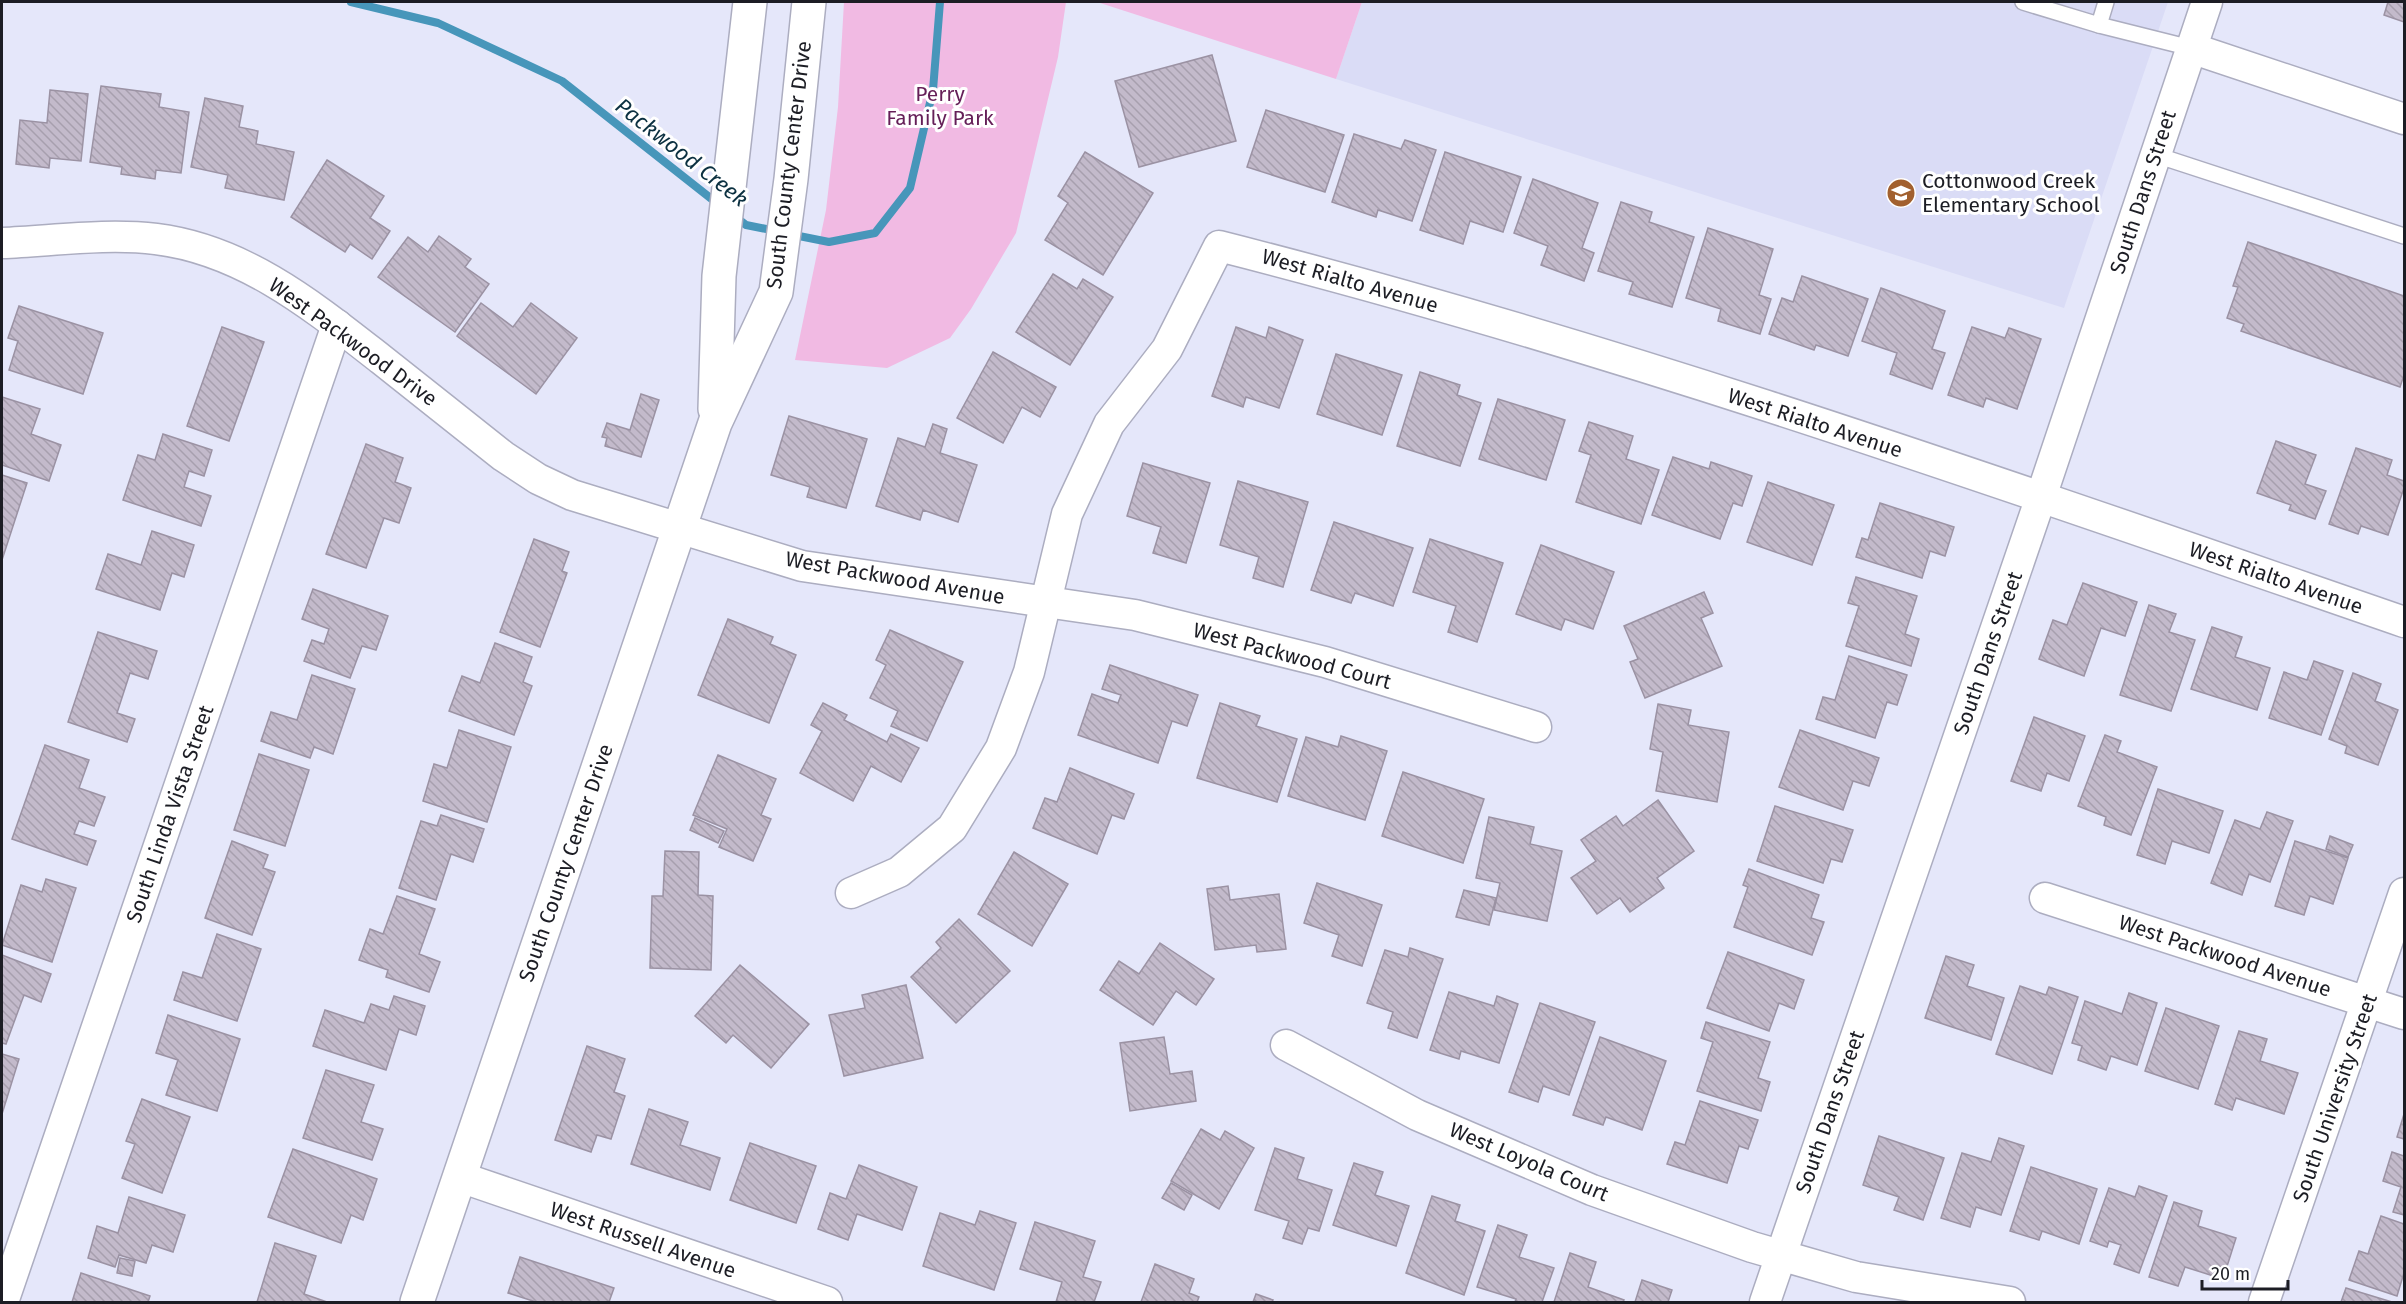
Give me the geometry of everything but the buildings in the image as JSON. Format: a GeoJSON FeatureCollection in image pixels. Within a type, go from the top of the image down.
{"type":"FeatureCollection","features":[{"type":"Feature","properties":{"kind":"street","name":"South County Center Drive"},"geometry":{"type":"LineString","coordinates":[[715,423],[719,276],[750,2]]}},
{"type":"Feature","properties":{"kind":"street","name":"South County Center Drive"},"geometry":{"type":"LineString","coordinates":[[417,1302],[715,423],[777,292],[809,2]]}},
{"type":"Feature","properties":{"kind":"street","name":"South Dans Street"},"geometry":{"type":"LineString","coordinates":[[1765,1302],[2041,497],[2207,2]]}},
{"type":"Feature","properties":{"kind":"street"},"geometry":{"type":"LineString","coordinates":[[2191,48],[2404,119]]}},
{"type":"Feature","properties":{"kind":"street","name":"West Packwood Drive"},"geometry":{"type":"LineString","coordinates":[[2,243],[121,237],[156,239],[195,246],[241,264],[294,293],[338,325],[503,456],[538,479],[572,495],[678,528]]}},
{"type":"Feature","properties":{"kind":"street","name":"West Rialto Avenue"},"geometry":{"type":"LineString","coordinates":[[1044,603],[1067,514],[1109,424],[1167,349],[1219,246],[1383,289],[1752,402],[2041,497],[2404,622]]}},
{"type":"Feature","properties":{"kind":"street","name":"South Linda Vista Street"},"geometry":{"type":"LineString","coordinates":[[3,1302],[338,325]]}},
{"type":"Feature","properties":{"kind":"street","name":"West Packwood Avenue"},"geometry":{"type":"LineString","coordinates":[[678,528],[802,566],[1044,603]]}},
{"type":"Feature","properties":{"kind":"street"},"geometry":{"type":"LineString","coordinates":[[851,893],[899,872],[952,828],[1001,748],[1029,672],[1044,603]]}},
{"type":"Feature","properties":{"kind":"street","name":"West Packwood Court"},"geometry":{"type":"LineString","coordinates":[[1044,603],[1135,615],[1325,662],[1536,727]]}},
{"type":"Feature","properties":{"kind":"street","name":"South University Street"},"geometry":{"type":"LineString","coordinates":[[2264,1302],[2404,893]]}},
{"type":"Feature","properties":{"kind":"street","name":"West Packwood Avenue"},"geometry":{"type":"LineString","coordinates":[[2045,898],[2404,1014]]}},
{"type":"Feature","properties":{"kind":"street","name":"West Loyola Court"},"geometry":{"type":"LineString","coordinates":[[1286,1045],[1417,1115],[1570,1181],[1752,1247],[1856,1277],[2010,1302]]}},
{"type":"Feature","properties":{"kind":"street","name":"West Russell Avenue"},"geometry":{"type":"LineString","coordinates":[[460,1178],[827,1302]]}},
{"type":"Feature","properties":{"kind":"lane"},"geometry":{"type":"LineString","coordinates":[[2023,2],[2099,25],[2191,48]]}},
{"type":"Feature","properties":{"kind":"lane"},"geometry":{"type":"LineString","coordinates":[[2099,25],[2106,2]]}},
{"type":"Feature","properties":{"kind":"lane"},"geometry":{"type":"LineString","coordinates":[[2156,155],[2404,236]]}},
{"type":"Feature","properties":{"kind":"shaded area","name":"Cottonwood Creek Elementary School"},"geometry":{"type":"Polygon","coordinates":[[[1362,2],[2168,2],[2064,308],[1336,79],[1362,2]]]}},
{"type":"Feature","properties":{"kind":"green space","name":"Perry Family Park"},"geometry":{"type":"Polygon","coordinates":[[[844,2],[1066,2],[1058,57],[1016,233],[971,309],[950,338],[887,368],[795,360],[826,210],[838,107],[844,2]]]}},
{"type":"Feature","properties":{"kind":"green space"},"geometry":{"type":"Polygon","coordinates":[[[1097,2],[1362,2],[1336,79],[1097,2]]]}},
{"type":"Feature","properties":{"kind":"waterway","name":"Packwood Creek"},"geometry":{"type":"LineString","coordinates":[[351,2],[438,23],[562,81],[718,204]]}},
{"type":"Feature","properties":{"kind":"waterway","name":"Packwood Creek"},"geometry":{"type":"LineString","coordinates":[[789,234],[829,242],[875,233],[910,188],[933,90],[940,2]]}},
{"type":"Feature","properties":{"kind":"waterway","name":"Packwood Creek"},"geometry":{"type":"LineString","coordinates":[[733,215],[746,225],[776,231]]}},
{"type":"Feature","properties":{"kind":"place","name":"Cottonwood Creek Elementary School"},"geometry":{"type":"Point","coordinates":[1901,193]}}]}
